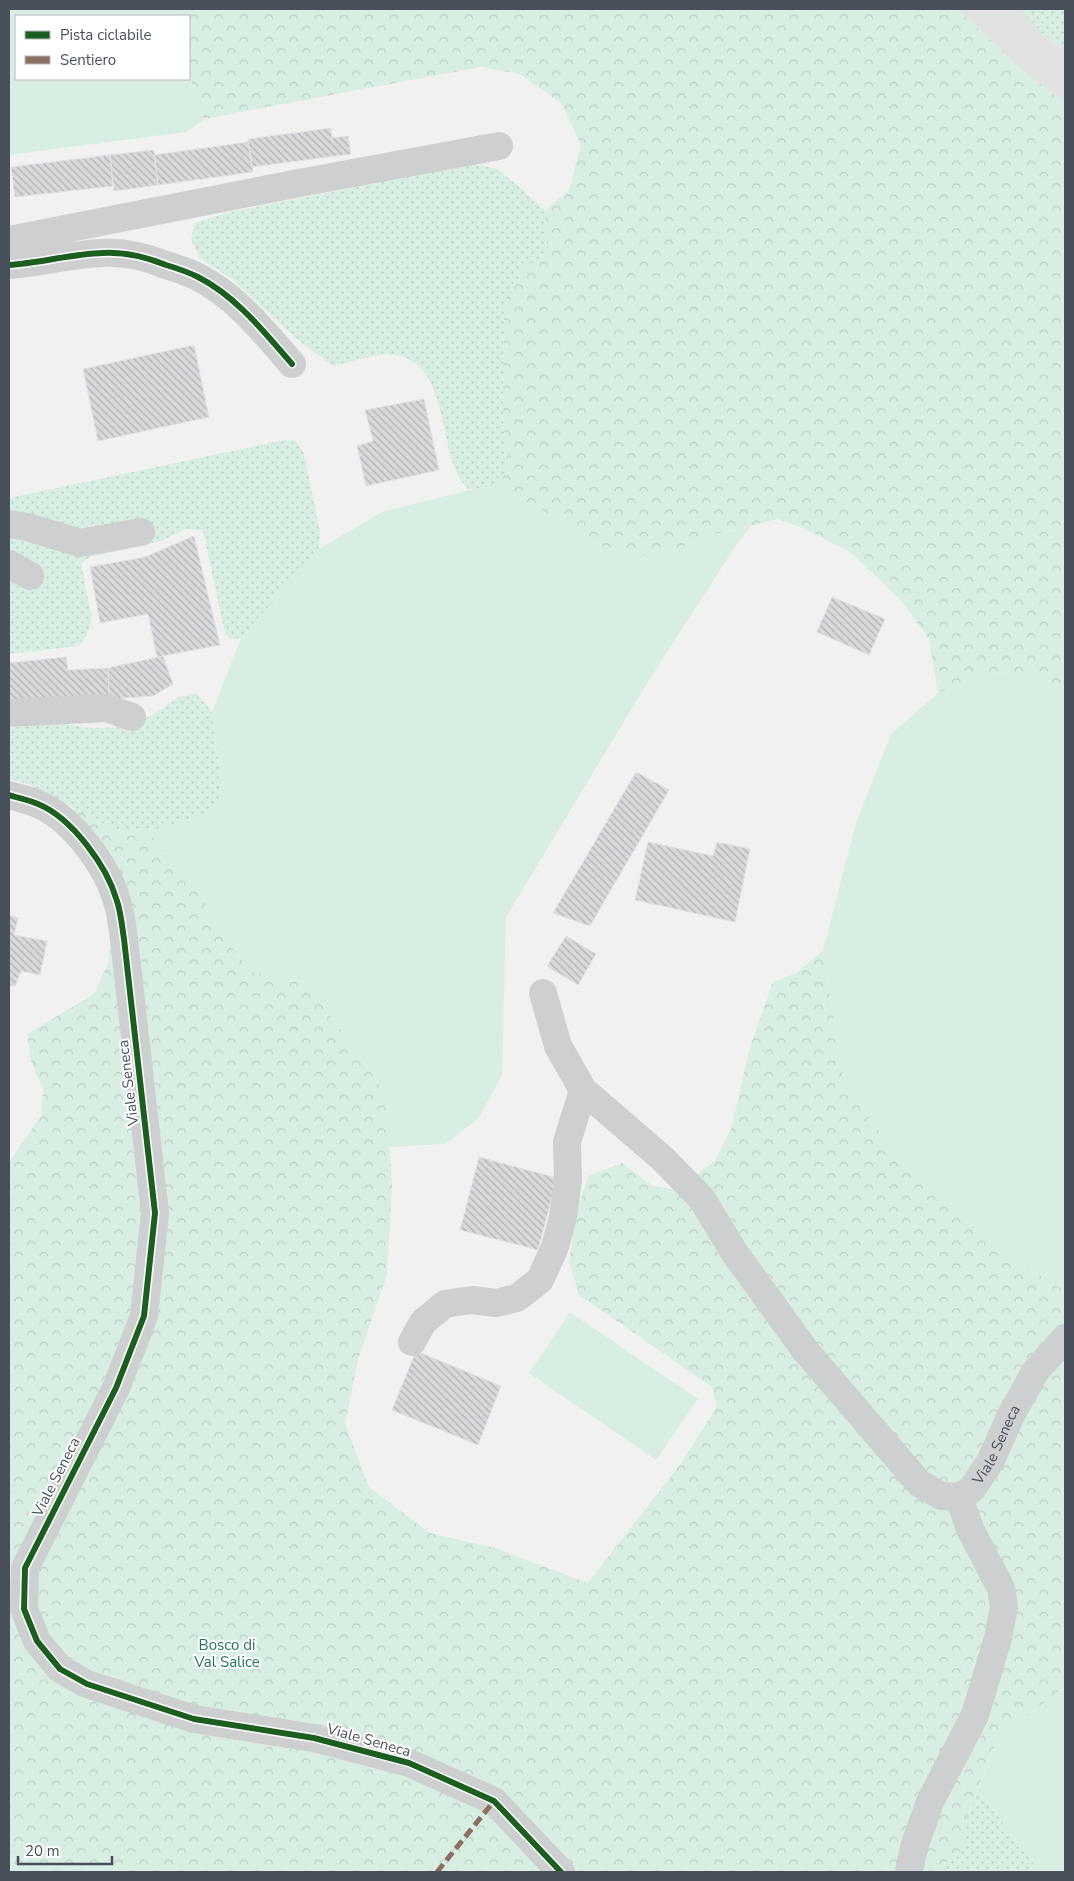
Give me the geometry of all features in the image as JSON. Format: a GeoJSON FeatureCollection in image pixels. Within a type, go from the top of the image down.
{"type":"FeatureCollection","features":[{"type":"Feature","properties":{"kind":"street"},"geometry":{"type":"LineString","coordinates":[[9,240],[499,146]]}},
{"type":"Feature","properties":{"kind":"street"},"geometry":{"type":"LineString","coordinates":[[9,266],[104,253],[124,253],[154,260],[196,276],[233,300],[292,364]]}},
{"type":"Feature","properties":{"kind":"street"},"geometry":{"type":"LineString","coordinates":[[9,524],[27,527],[80,543],[141,532]]}},
{"type":"Feature","properties":{"kind":"street"},"geometry":{"type":"LineString","coordinates":[[9,713],[106,708],[132,717]]}},
{"type":"Feature","properties":{"kind":"street","name":"Viale Seneca"},"geometry":{"type":"LineString","coordinates":[[9,795],[40,804],[69,825],[91,850],[117,900],[124,939],[156,1212],[144,1316],[116,1388],[25,1568],[24,1609],[37,1641],[60,1669],[87,1684],[194,1719],[314,1738],[418,1767],[494,1801],[561,1872]]}},
{"type":"Feature","properties":{"kind":"street","name":"Viale Seneca"},"geometry":{"type":"LineString","coordinates":[[543,993],[558,1046],[583,1090],[664,1159],[702,1200],[734,1252],[805,1350],[919,1482],[941,1496],[959,1497],[972,1489],[990,1462],[1011,1416],[1035,1372],[1065,1338]]}},
{"type":"Feature","properties":{"kind":"street"},"geometry":{"type":"LineString","coordinates":[[412,1342],[423,1322],[445,1304],[472,1300],[496,1303],[517,1298],[540,1280],[555,1247],[563,1217],[568,1180],[567,1142],[583,1090]]}},
{"type":"Feature","properties":{"kind":"street"},"geometry":{"type":"LineString","coordinates":[[909,1872],[914,1847],[930,1802],[975,1715],[998,1638],[1004,1607],[1001,1588],[970,1529],[959,1497]]}},
{"type":"Feature","properties":{"kind":"shaded area"},"geometry":{"type":"Polygon","coordinates":[[[957,9],[1065,9],[1065,102],[1031,78],[957,9]]]}},
{"type":"Feature","properties":{"kind":"green space"},"geometry":{"type":"Polygon","coordinates":[[[9,9],[180,9],[181,15],[15,15],[15,80],[190,80],[190,70],[193,90],[204,119],[186,132],[9,155],[9,9]]]}},
{"type":"Feature","properties":{"kind":"green space"},"geometry":{"type":"Polygon","coordinates":[[[180,9],[957,9],[1031,78],[1065,102],[1065,687],[1015,673],[980,674],[938,693],[929,639],[901,600],[850,552],[805,529],[777,519],[708,536],[658,558],[599,546],[500,485],[509,461],[503,425],[504,308],[524,267],[537,261],[548,247],[544,229],[545,211],[569,190],[581,145],[562,104],[520,74],[481,67],[204,119],[193,90],[190,70],[190,15],[181,15],[180,9]]]}},
{"type":"Feature","properties":{"kind":"green space"},"geometry":{"type":"Polygon","coordinates":[[[1020,9],[1065,9],[1065,47],[1046,36],[1020,9]]]}},
{"type":"Feature","properties":{"kind":"green space"},"geometry":{"type":"Polygon","coordinates":[[[473,164],[497,169],[545,211],[544,229],[548,247],[537,261],[524,267],[504,308],[503,425],[509,461],[500,485],[469,490],[463,484],[453,465],[440,408],[434,391],[426,375],[416,363],[401,356],[382,355],[333,366],[298,340],[231,278],[199,257],[191,239],[195,223],[225,213],[473,164]]]}},
{"type":"Feature","properties":{"kind":"green space"},"geometry":{"type":"Polygon","coordinates":[[[284,440],[296,441],[304,454],[320,531],[319,549],[241,638],[232,639],[225,634],[203,530],[186,529],[161,541],[90,557],[81,563],[92,619],[86,637],[79,646],[9,654],[9,498],[284,440]]]}},
{"type":"Feature","properties":{"kind":"green space"},"geometry":{"type":"Polygon","coordinates":[[[500,485],[599,546],[658,558],[708,536],[751,526],[733,550],[646,685],[506,917],[502,1075],[479,1118],[445,1144],[389,1147],[386,1094],[306,981],[252,972],[227,942],[193,881],[148,832],[208,813],[222,787],[212,712],[241,638],[319,549],[382,512],[469,490],[500,485]]]}},
{"type":"Feature","properties":{"kind":"green space"},"geometry":{"type":"Polygon","coordinates":[[[1015,673],[1065,687],[1065,1290],[1052,1284],[1003,1250],[900,1162],[843,1079],[823,950],[856,823],[891,734],[938,693],[980,674],[1015,673]]]}},
{"type":"Feature","properties":{"kind":"green space"},"geometry":{"type":"Polygon","coordinates":[[[197,693],[212,712],[222,787],[218,805],[208,813],[148,832],[115,830],[30,785],[9,779],[9,728],[58,723],[90,728],[129,727],[154,714],[179,697],[197,693]]]}},
{"type":"Feature","properties":{"kind":"green space","name":"Bosco di Val Salice"},"geometry":{"type":"Polygon","coordinates":[[[75,808],[115,830],[148,832],[193,881],[227,942],[252,972],[306,981],[386,1094],[392,1186],[387,1275],[358,1359],[345,1424],[369,1487],[430,1533],[495,1548],[588,1583],[679,1466],[717,1407],[712,1387],[579,1295],[569,1262],[577,1210],[588,1176],[622,1163],[653,1186],[675,1190],[715,1161],[731,1129],[750,1047],[773,982],[797,973],[823,950],[843,1079],[900,1162],[1003,1250],[1052,1284],[1065,1290],[1065,1686],[997,1739],[967,1817],[964,1848],[937,1870],[925,1872],[9,1872],[9,1162],[41,1116],[43,1089],[31,1061],[27,1034],[94,994],[109,961],[111,929],[106,907],[94,878],[79,854],[57,832],[75,808]]]}},
{"type":"Feature","properties":{"kind":"green space"},"geometry":{"type":"Polygon","coordinates":[[[570,1312],[698,1399],[656,1460],[529,1373],[570,1312]]]}},
{"type":"Feature","properties":{"kind":"green space"},"geometry":{"type":"Polygon","coordinates":[[[1065,1686],[1065,1872],[1040,1872],[978,1790],[997,1739],[1065,1686]]]}},
{"type":"Feature","properties":{"kind":"green space"},"geometry":{"type":"Polygon","coordinates":[[[978,1790],[1040,1872],[925,1872],[937,1870],[964,1848],[967,1817],[978,1790]]]}},
{"type":"Feature","properties":{"kind":"building"},"geometry":{"type":"Polygon","coordinates":[[[331,128],[332,138],[348,136],[351,154],[252,167],[248,139],[331,128]]]}},
{"type":"Feature","properties":{"kind":"building"},"geometry":{"type":"Polygon","coordinates":[[[248,142],[253,172],[158,185],[154,155],[248,142]]]}},
{"type":"Feature","properties":{"kind":"building"},"geometry":{"type":"Polygon","coordinates":[[[154,150],[158,185],[114,191],[110,155],[154,150]]]}},
{"type":"Feature","properties":{"kind":"building"},"geometry":{"type":"Polygon","coordinates":[[[110,155],[113,186],[15,197],[11,167],[110,155]]]}},
{"type":"Feature","properties":{"kind":"building"},"geometry":{"type":"Polygon","coordinates":[[[194,345],[209,417],[98,441],[83,369],[194,345]]]}},
{"type":"Feature","properties":{"kind":"building"},"geometry":{"type":"Polygon","coordinates":[[[424,399],[439,470],[366,486],[357,446],[373,441],[365,410],[424,399]]]}},
{"type":"Feature","properties":{"kind":"building"},"geometry":{"type":"Polygon","coordinates":[[[194,536],[220,645],[157,657],[148,614],[100,623],[90,567],[145,557],[194,536]]]}},
{"type":"Feature","properties":{"kind":"building"},"geometry":{"type":"Polygon","coordinates":[[[832,597],[885,619],[869,655],[817,632],[832,597]]]}},
{"type":"Feature","properties":{"kind":"building"},"geometry":{"type":"Polygon","coordinates":[[[163,656],[173,684],[153,696],[109,699],[108,668],[163,656]]]}},
{"type":"Feature","properties":{"kind":"building"},"geometry":{"type":"Polygon","coordinates":[[[66,657],[68,670],[108,668],[109,699],[9,705],[9,663],[66,657]]]}},
{"type":"Feature","properties":{"kind":"building"},"geometry":{"type":"Polygon","coordinates":[[[636,772],[669,790],[590,926],[553,913],[636,772]]]}},
{"type":"Feature","properties":{"kind":"building"},"geometry":{"type":"Polygon","coordinates":[[[648,842],[713,856],[717,842],[750,849],[735,922],[635,900],[648,842]]]}},
{"type":"Feature","properties":{"kind":"building"},"geometry":{"type":"Polygon","coordinates":[[[9,915],[18,918],[14,935],[47,941],[40,975],[21,971],[15,986],[9,986],[9,915]]]}},
{"type":"Feature","properties":{"kind":"building"},"geometry":{"type":"Polygon","coordinates":[[[566,936],[596,954],[578,985],[547,966],[566,936]]]}},
{"type":"Feature","properties":{"kind":"building"},"geometry":{"type":"Polygon","coordinates":[[[479,1157],[557,1178],[538,1250],[460,1230],[479,1157]]]}},
{"type":"Feature","properties":{"kind":"building"},"geometry":{"type":"Polygon","coordinates":[[[416,1351],[501,1386],[478,1445],[392,1410],[416,1351]]]}},
{"type":"Feature","properties":{"kind":"marked path"},"geometry":{"type":"LineString","coordinates":[[437,1872],[494,1801]]}},
{"type":"Feature","properties":{"kind":"cycle path"},"geometry":{"type":"LineString","coordinates":[[9,265],[79,255],[111,253],[143,257],[178,269],[198,277],[225,295],[249,316],[292,364]]}},
{"type":"Feature","properties":{"kind":"cycle path"},"geometry":{"type":"LineString","coordinates":[[9,795],[35,803],[63,820],[97,859],[112,887],[117,901],[124,939],[155,1213],[144,1316],[116,1388],[25,1568],[24,1609],[37,1641],[60,1669],[87,1684],[194,1719],[314,1738],[409,1763],[494,1801],[561,1872]]}}]}
